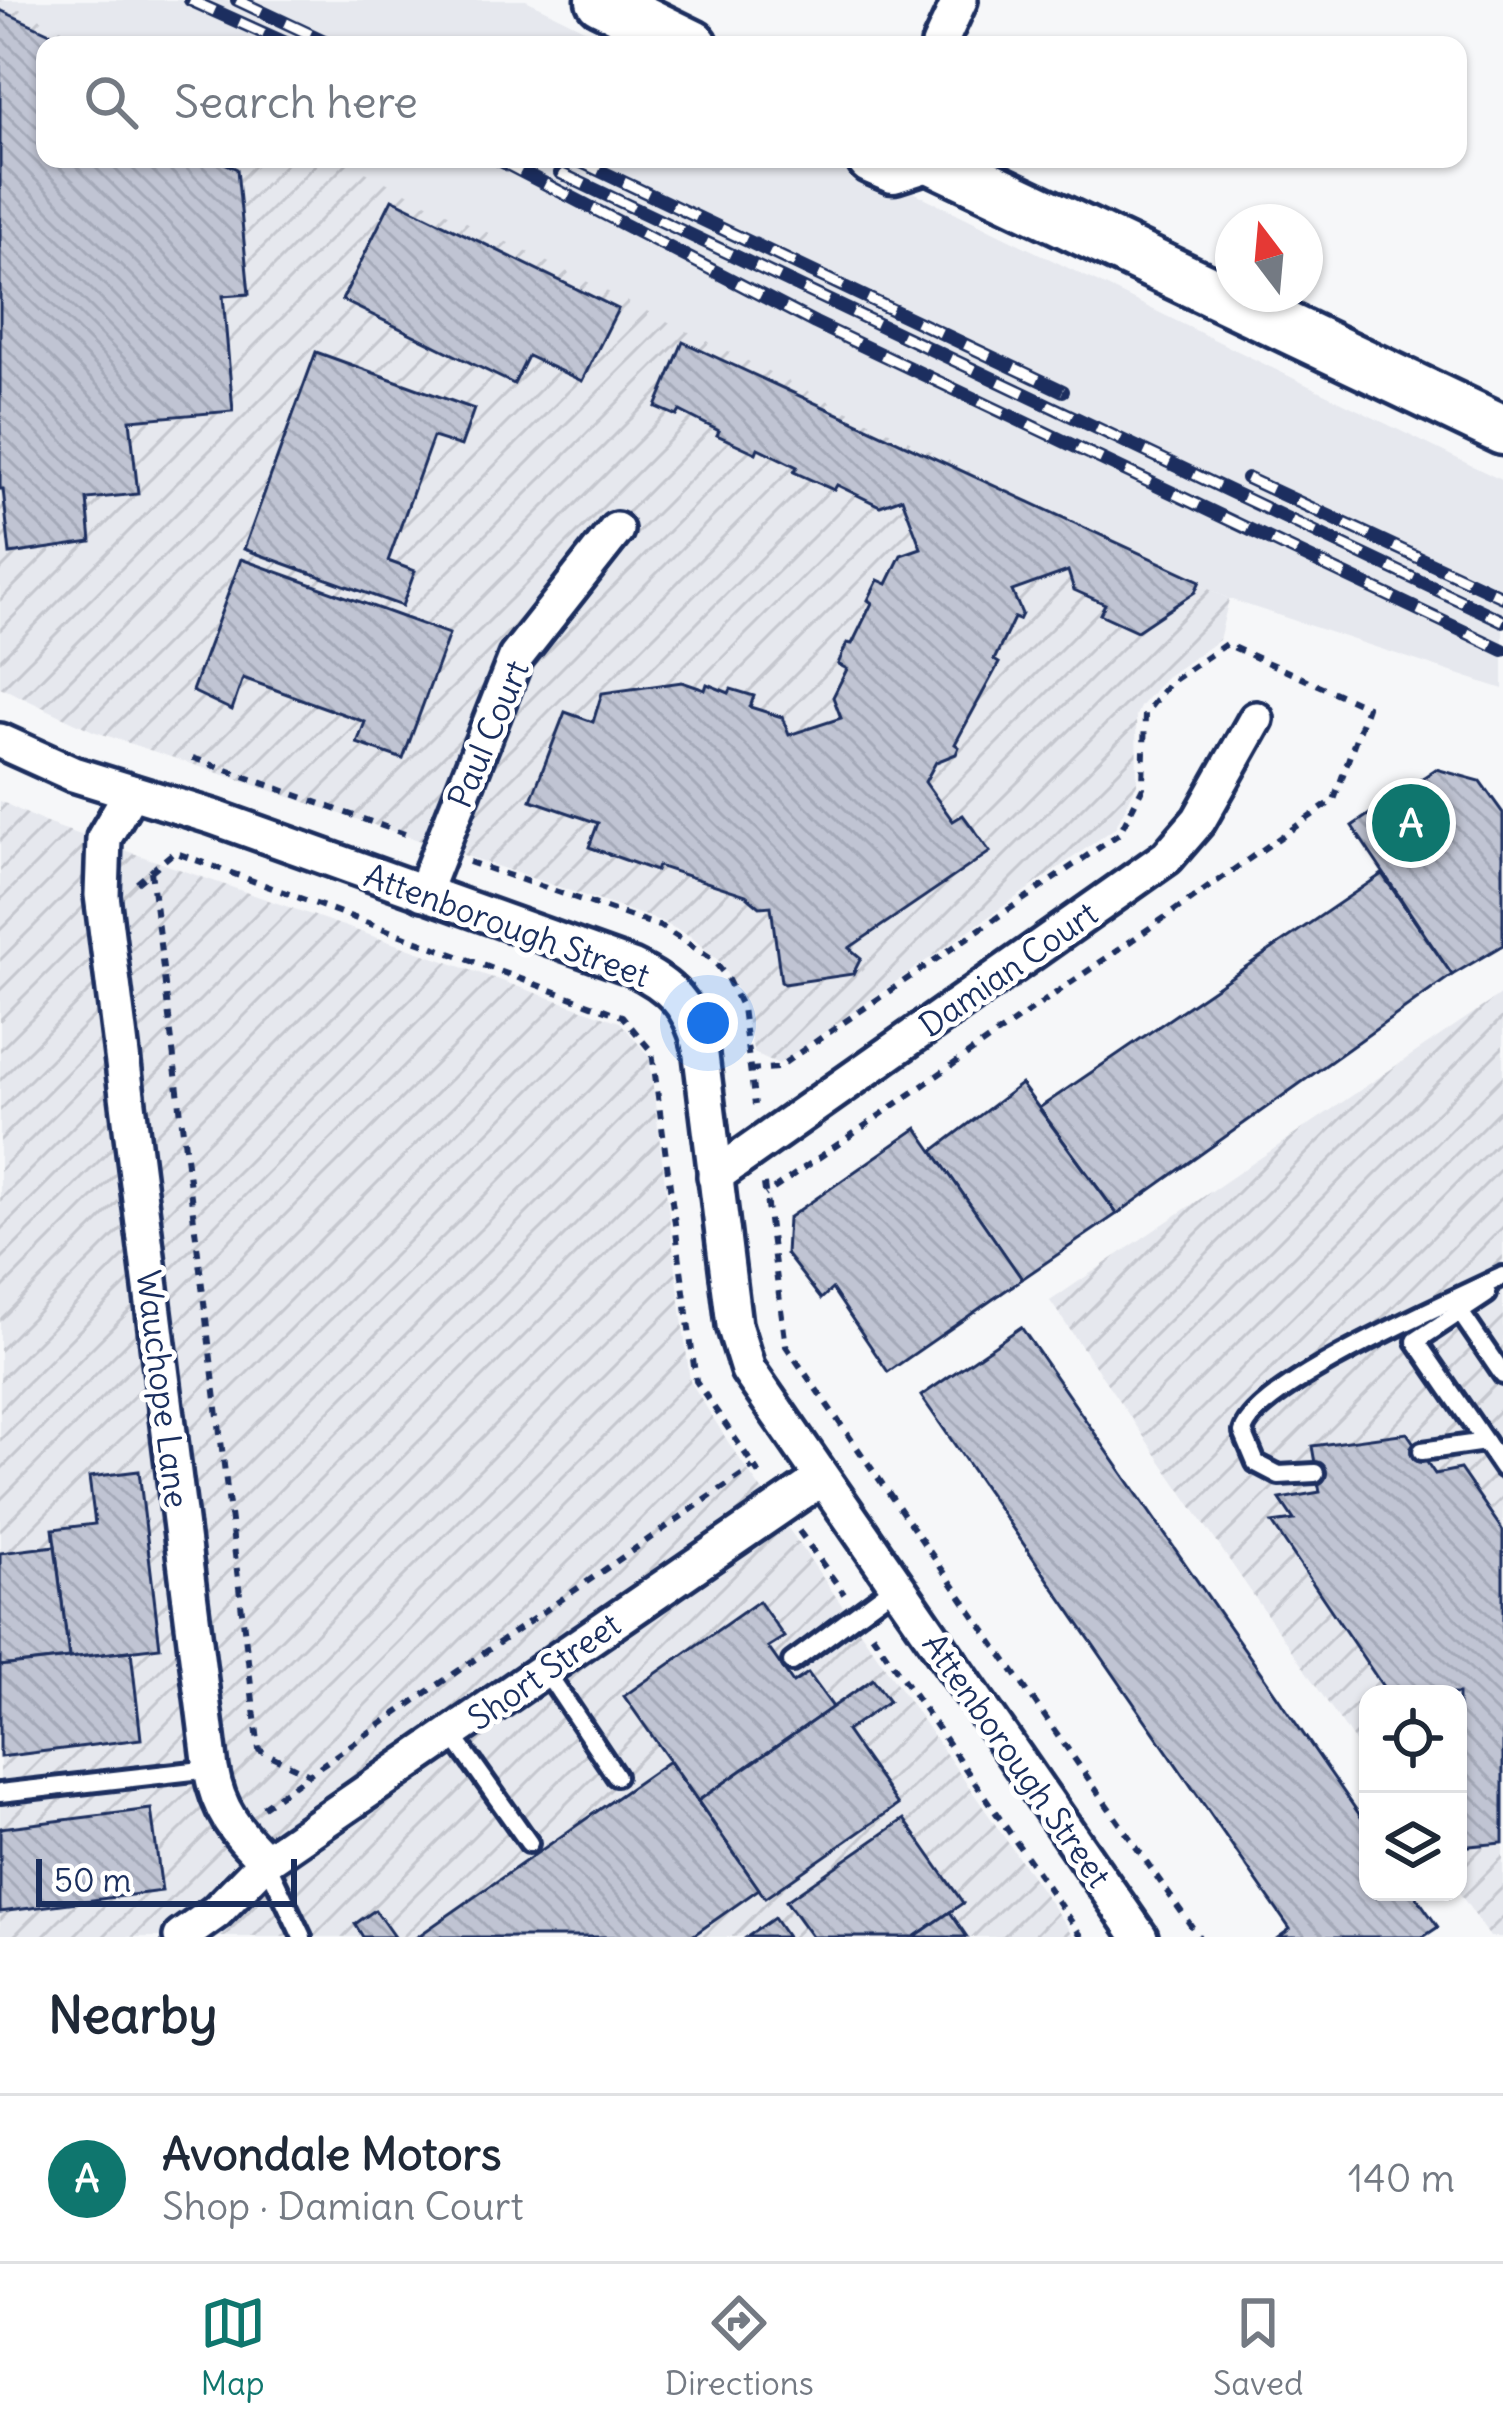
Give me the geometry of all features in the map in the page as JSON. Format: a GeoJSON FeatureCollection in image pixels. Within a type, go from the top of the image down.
{"type":"FeatureCollection","features":[{"type":"Feature","properties":{"kind":"main road"},"geometry":{"type":"LineString","coordinates":[[601,0],[675,36]]}},
{"type":"Feature","properties":{"kind":"main road"},"geometry":{"type":"LineString","coordinates":[[951,168],[1503,430]]}},
{"type":"Feature","properties":{"kind":"street"},"geometry":{"type":"LineString","coordinates":[[943,36],[960,0]]}},
{"type":"Feature","properties":{"kind":"street","name":"Paul Court"},"geometry":{"type":"LineString","coordinates":[[423,892],[516,657],[616,530]]}},
{"type":"Feature","properties":{"kind":"street","name":"Damian Court"},"geometry":{"type":"LineString","coordinates":[[715,1176],[1167,856],[1199,820],[1256,719]]}},
{"type":"Feature","properties":{"kind":"street","name":"Attenborough Street"},"geometry":{"type":"LineString","coordinates":[[0,741],[53,766],[632,967],[669,987],[688,1010],[696,1031],[738,1346],[754,1382],[1140,1937]]}},
{"type":"Feature","properties":{"kind":"street","name":"Wauchope Lane"},"geometry":{"type":"LineString","coordinates":[[130,793],[104,838],[100,866],[211,1769],[232,1827],[266,1861]]}},
{"type":"Feature","properties":{"kind":"street","name":"Short Street"},"geometry":{"type":"LineString","coordinates":[[266,1861],[820,1479]]}},
{"type":"Feature","properties":{"kind":"street"},"geometry":{"type":"LineString","coordinates":[[182,1937],[216,1912],[266,1861]]}},
{"type":"Feature","properties":{"kind":"lane"},"geometry":{"type":"LineString","coordinates":[[1503,1280],[1416,1341],[1503,1468]]}},
{"type":"Feature","properties":{"kind":"lane"},"geometry":{"type":"LineString","coordinates":[[1315,1473],[1279,1475],[1256,1463],[1243,1432],[1252,1413],[1303,1377],[1503,1280]]}},
{"type":"Feature","properties":{"kind":"lane"},"geometry":{"type":"LineString","coordinates":[[1460,1312],[1503,1375]]}},
{"type":"Feature","properties":{"kind":"lane"},"geometry":{"type":"LineString","coordinates":[[1422,1451],[1485,1442]]}},
{"type":"Feature","properties":{"kind":"lane"},"geometry":{"type":"LineString","coordinates":[[792,1662],[896,1586]]}},
{"type":"Feature","properties":{"kind":"lane"},"geometry":{"type":"LineString","coordinates":[[544,1670],[616,1776]]}},
{"type":"Feature","properties":{"kind":"lane"},"geometry":{"type":"LineString","coordinates":[[452,1734],[529,1843]]}},
{"type":"Feature","properties":{"kind":"lane"},"geometry":{"type":"LineString","coordinates":[[0,1793],[211,1769]]}},
{"type":"Feature","properties":{"kind":"lane"},"geometry":{"type":"LineString","coordinates":[[266,1861],[302,1937]]}},
{"type":"Feature","properties":{"kind":"path"},"geometry":{"type":"LineString","coordinates":[[104,914],[174,852],[622,1016],[652,1052],[696,1381],[1082,1937]]}},
{"type":"Feature","properties":{"kind":"path"},"geometry":{"type":"LineString","coordinates":[[151,871],[260,1750],[309,1774]]}},
{"type":"Feature","properties":{"kind":"path"},"geometry":{"type":"LineString","coordinates":[[232,1827],[753,1467]]}},
{"type":"Feature","properties":{"kind":"shaded area"},"geometry":{"type":"Polygon","coordinates":[[[0,0],[526,0],[598,36],[60,36],[0,0]]]}},
{"type":"Feature","properties":{"kind":"shaded area"},"geometry":{"type":"Polygon","coordinates":[[[0,0],[78,36],[36,36],[36,168],[357,168],[1229,599],[1219,640],[1166,677],[1140,707],[1136,716],[1137,784],[1115,828],[779,1064],[754,1053],[741,999],[720,962],[690,936],[660,921],[93,731],[0,687],[0,0]]]}},
{"type":"Feature","properties":{"kind":"shaded area"},"geometry":{"type":"Polygon","coordinates":[[[331,168],[864,168],[1503,481],[1503,689],[1229,599],[331,168]]]}},
{"type":"Feature","properties":{"kind":"shaded area"},"geometry":{"type":"Polygon","coordinates":[[[0,801],[46,823],[620,1022],[649,1056],[690,1381],[1074,1937],[0,1937],[0,801]]]}},
{"type":"Feature","properties":{"kind":"shaded area"},"geometry":{"type":"Polygon","coordinates":[[[1503,993],[1503,1937],[1490,1937],[1465,1901],[1467,1685],[1359,1685],[1359,1748],[1050,1301],[1503,993]]]}},
{"type":"Feature","properties":{"kind":"building"},"geometry":{"type":"Polygon","coordinates":[[[0,10],[56,36],[36,36],[36,168],[237,169],[249,294],[223,296],[233,411],[130,420],[138,494],[87,499],[91,542],[10,554],[0,489],[0,10]]]}},
{"type":"Feature","properties":{"kind":"building"},"geometry":{"type":"Polygon","coordinates":[[[392,199],[618,309],[582,381],[528,356],[514,384],[342,300],[392,199]]]}},
{"type":"Feature","properties":{"kind":"building"},"geometry":{"type":"Polygon","coordinates":[[[683,342],[1200,581],[1195,592],[1137,631],[1100,614],[1105,604],[1074,590],[1068,571],[1012,591],[1022,614],[1019,620],[1014,618],[994,660],[999,663],[955,744],[959,747],[956,754],[936,762],[925,782],[953,821],[963,815],[990,852],[849,948],[861,958],[853,974],[784,984],[771,906],[760,907],[746,895],[589,847],[598,823],[531,800],[565,712],[593,722],[602,693],[682,682],[705,690],[707,684],[729,693],[731,689],[754,696],[750,707],[782,717],[789,735],[841,718],[833,697],[847,669],[838,664],[847,643],[852,644],[878,580],[887,584],[901,555],[921,548],[902,498],[880,506],[837,485],[834,490],[758,448],[756,453],[717,435],[719,431],[680,411],[677,416],[656,407],[683,342]]]}},
{"type":"Feature","properties":{"kind":"building"},"geometry":{"type":"Polygon","coordinates":[[[316,352],[474,409],[461,446],[433,437],[388,561],[415,571],[402,606],[244,549],[316,352]]]}},
{"type":"Feature","properties":{"kind":"building"},"geometry":{"type":"Polygon","coordinates":[[[241,559],[449,634],[403,759],[357,743],[365,722],[243,678],[232,710],[192,691],[241,559]]]}},
{"type":"Feature","properties":{"kind":"building"},"geometry":{"type":"Polygon","coordinates":[[[1436,769],[1480,781],[1503,813],[1503,945],[1452,975],[1352,826],[1436,769]]]}},
{"type":"Feature","properties":{"kind":"building"},"geometry":{"type":"Polygon","coordinates":[[[1382,874],[1452,975],[1117,1214],[1039,1108],[1382,874]]]}},
{"type":"Feature","properties":{"kind":"building"},"geometry":{"type":"Polygon","coordinates":[[[1021,1084],[1117,1214],[1022,1279],[933,1151],[1021,1084]]]}},
{"type":"Feature","properties":{"kind":"building"},"geometry":{"type":"Polygon","coordinates":[[[917,1128],[1022,1279],[888,1372],[832,1289],[821,1299],[786,1254],[788,1218],[917,1128]]]}},
{"type":"Feature","properties":{"kind":"building"},"geometry":{"type":"Polygon","coordinates":[[[1021,1327],[1359,1814],[1359,1901],[1419,1901],[1438,1927],[1423,1937],[1279,1937],[1290,1929],[921,1396],[1021,1327]]]}},
{"type":"Feature","properties":{"kind":"building"},"geometry":{"type":"Polygon","coordinates":[[[1407,1433],[1435,1474],[1460,1469],[1503,1531],[1503,1843],[1467,1846],[1467,1685],[1382,1685],[1272,1523],[1294,1520],[1280,1499],[1320,1492],[1312,1446],[1407,1433]]]}},
{"type":"Feature","properties":{"kind":"building"},"geometry":{"type":"Polygon","coordinates":[[[139,1471],[160,1647],[69,1658],[53,1529],[95,1524],[89,1477],[139,1471]]]}},
{"type":"Feature","properties":{"kind":"building"},"geometry":{"type":"Polygon","coordinates":[[[55,1546],[69,1658],[0,1666],[0,1553],[55,1546]]]}},
{"type":"Feature","properties":{"kind":"building"},"geometry":{"type":"Polygon","coordinates":[[[759,1601],[784,1637],[768,1647],[793,1683],[808,1673],[833,1707],[698,1801],[624,1696],[759,1601]]]}},
{"type":"Feature","properties":{"kind":"building"},"geometry":{"type":"Polygon","coordinates":[[[131,1651],[141,1739],[0,1757],[0,1666],[131,1651]]]}},
{"type":"Feature","properties":{"kind":"building"},"geometry":{"type":"Polygon","coordinates":[[[873,1679],[889,1701],[846,1731],[898,1805],[765,1898],[698,1801],[873,1679]]]}},
{"type":"Feature","properties":{"kind":"building"},"geometry":{"type":"Polygon","coordinates":[[[669,1761],[759,1889],[691,1937],[417,1937],[669,1761]]]}},
{"type":"Feature","properties":{"kind":"building"},"geometry":{"type":"Polygon","coordinates":[[[151,1809],[162,1891],[0,1912],[0,1828],[151,1809]]]}},
{"type":"Feature","properties":{"kind":"building"},"geometry":{"type":"Polygon","coordinates":[[[904,1819],[963,1903],[914,1937],[812,1937],[786,1901],[904,1819]]]}},
{"type":"Feature","properties":{"kind":"building"},"geometry":{"type":"Polygon","coordinates":[[[375,1910],[394,1937],[363,1937],[355,1924],[375,1910]]]}},
{"type":"Feature","properties":{"kind":"building"},"geometry":{"type":"Polygon","coordinates":[[[950,1912],[967,1937],[914,1937],[950,1912]]]}},
{"type":"Feature","properties":{"kind":"building"},"geometry":{"type":"Polygon","coordinates":[[[774,1918],[787,1937],[747,1937],[774,1918]]]}},
{"type":"Feature","properties":{"kind":"railway"},"geometry":{"type":"LineString","coordinates":[[190,0],[270,36]]}},
{"type":"Feature","properties":{"kind":"railway"},"geometry":{"type":"LineString","coordinates":[[237,0],[314,36]]}},
{"type":"Feature","properties":{"kind":"railway"},"geometry":{"type":"LineString","coordinates":[[514,168],[815,323],[1503,650]]}},
{"type":"Feature","properties":{"kind":"railway"},"geometry":{"type":"LineString","coordinates":[[594,168],[1063,391]]}},
{"type":"Feature","properties":{"kind":"railway"},"geometry":{"type":"LineString","coordinates":[[560,173],[1503,621]]}},
{"type":"Feature","properties":{"kind":"railway"},"geometry":{"type":"LineString","coordinates":[[1247,478],[1503,597]]}},
{"type":"Feature","properties":{"kind":"place","name":"Avondale Motors"},"geometry":{"type":"Point","coordinates":[1411,823]}}]}
